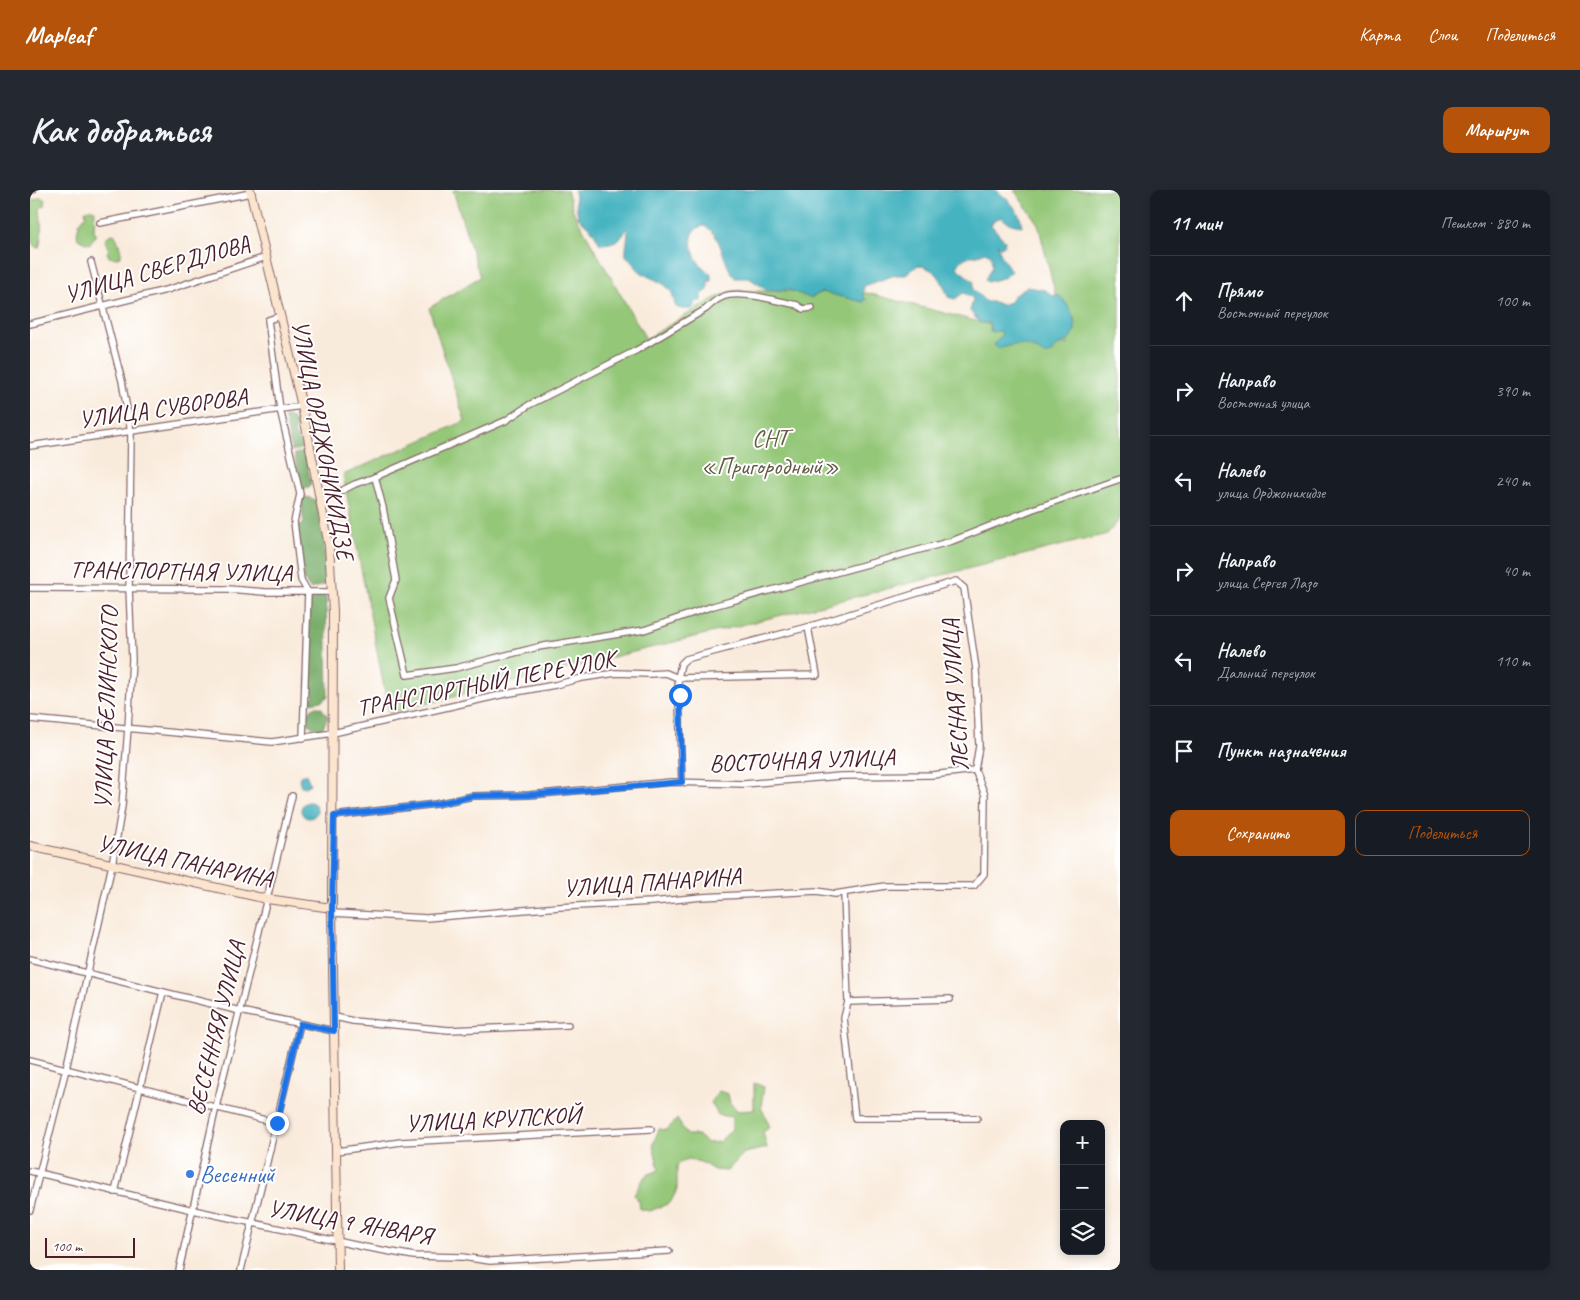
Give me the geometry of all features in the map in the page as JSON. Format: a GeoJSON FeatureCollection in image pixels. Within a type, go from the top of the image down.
{"type":"FeatureCollection","features":[{"type":"Feature","properties":{"kind":"main road","name":"УЛИЦА ОРДЖОНИКИДЗЕ"},"geometry":{"type":"LineString","coordinates":[[250,192],[302,406],[329,546],[334,611],[332,911],[338,1270]]}},
{"type":"Feature","properties":{"kind":"main road","name":"УЛИЦА ПАНАРИНА"},"geometry":{"type":"LineString","coordinates":[[30,846],[267,899],[332,911]]}},
{"type":"Feature","properties":{"kind":"street"},"geometry":{"type":"LineString","coordinates":[[100,223],[250,192]]}},
{"type":"Feature","properties":{"kind":"street","name":"УЛИЦА СВЕРДЛОВА"},"geometry":{"type":"LineString","coordinates":[[30,324],[170,289],[266,257]]}},
{"type":"Feature","properties":{"kind":"street","name":"УЛИЦА БЕЛИНСКОГО"},"geometry":{"type":"LineString","coordinates":[[30,1210],[89,973],[112,865],[122,806],[128,728],[132,660],[129,588],[130,432],[122,381],[91,262]]}},
{"type":"Feature","properties":{"kind":"street"},"geometry":{"type":"LineString","coordinates":[[321,500],[505,421],[530,405],[637,350],[728,295],[743,294],[797,304],[803,308],[812,308]]}},
{"type":"Feature","properties":{"kind":"street"},"geometry":{"type":"LineString","coordinates":[[280,316],[268,320],[280,410],[300,494],[294,522],[302,580],[308,592],[303,738]]}},
{"type":"Feature","properties":{"kind":"street","name":"УЛИЦА СУВОРОВА"},"geometry":{"type":"LineString","coordinates":[[30,446],[302,406]]}},
{"type":"Feature","properties":{"kind":"street"},"geometry":{"type":"LineString","coordinates":[[375,477],[383,508],[396,580],[389,598],[407,675],[456,668],[538,647],[644,630],[713,606],[952,541],[1033,509],[1120,479]]}},
{"type":"Feature","properties":{"kind":"street","name":"ЛЕСНАЯ УЛИЦА"},"geometry":{"type":"LineString","coordinates":[[808,627],[956,581],[964,588],[976,669],[979,746],[975,770],[985,795],[984,874],[974,886]]}},
{"type":"Feature","properties":{"kind":"street","name":"ТРАНСПОРТНАЯ УЛИЦА"},"geometry":{"type":"LineString","coordinates":[[30,588],[228,589],[265,592],[332,592]]}},
{"type":"Feature","properties":{"kind":"street"},"geometry":{"type":"LineString","coordinates":[[682,782],[678,678],[681,664],[686,659],[808,627]]}},
{"type":"Feature","properties":{"kind":"street","name":"ТРАНСПОРТНЫЙ ПЕРЕУЛОК"},"geometry":{"type":"LineString","coordinates":[[333,733],[506,694],[616,673],[666,673],[678,678],[817,675],[808,627]]}},
{"type":"Feature","properties":{"kind":"street"},"geometry":{"type":"LineString","coordinates":[[30,719],[272,742],[333,733]]}},
{"type":"Feature","properties":{"kind":"street","name":"ВОСТОЧНАЯ УЛИЦА"},"geometry":{"type":"LineString","coordinates":[[334,816],[436,804],[473,796],[529,795],[682,782],[744,784],[841,776],[932,775],[975,770]]}},
{"type":"Feature","properties":{"kind":"street","name":"ВЕСЕННЯЯ УЛИЦА"},"geometry":{"type":"LineString","coordinates":[[180,1270],[216,1108],[292,796]]}},
{"type":"Feature","properties":{"kind":"street","name":"УЛИЦА ПАНАРИНА"},"geometry":{"type":"LineString","coordinates":[[332,911],[426,918],[702,897],[817,891],[835,894],[884,886],[974,886]]}},
{"type":"Feature","properties":{"kind":"street"},"geometry":{"type":"LineString","coordinates":[[844,892],[848,1002],[844,1018],[855,1118],[977,1118]]}},
{"type":"Feature","properties":{"kind":"street"},"geometry":{"type":"LineString","coordinates":[[30,959],[240,1011],[334,1031]]}},
{"type":"Feature","properties":{"kind":"street"},"geometry":{"type":"LineString","coordinates":[[115,1192],[163,992]]}},
{"type":"Feature","properties":{"kind":"street"},"geometry":{"type":"LineString","coordinates":[[848,1002],[950,999]]}},
{"type":"Feature","properties":{"kind":"street"},"geometry":{"type":"LineString","coordinates":[[335,1017],[353,1021],[449,1030],[568,1024]]}},
{"type":"Feature","properties":{"kind":"street"},"geometry":{"type":"LineString","coordinates":[[241,1270],[300,1024]]}},
{"type":"Feature","properties":{"kind":"street"},"geometry":{"type":"LineString","coordinates":[[30,1060],[277,1123]]}},
{"type":"Feature","properties":{"kind":"street","name":"УЛИЦА КРУПСКОЙ"},"geometry":{"type":"LineString","coordinates":[[337,1151],[401,1142],[651,1129]]}},
{"type":"Feature","properties":{"kind":"street","name":"УЛИЦА 9 ЯНВАРЯ"},"geometry":{"type":"LineString","coordinates":[[30,1171],[193,1210],[414,1256],[462,1257],[490,1261],[669,1251]]}},
{"type":"Feature","properties":{"kind":"green space","name":"СНТ «Пригородный»"},"geometry":{"type":"Polygon","coordinates":[[[453,190],[567,190],[574,213],[646,339],[713,299],[732,291],[784,291],[867,293],[1068,345],[1038,224],[1014,190],[1120,190],[1120,519],[1107,534],[389,713],[343,475],[465,421],[429,308],[480,277],[453,190]]]}},
{"type":"Feature","properties":{"kind":"green space"},"geometry":{"type":"Polygon","coordinates":[[[41,197],[45,200],[45,206],[42,206],[40,209],[41,233],[39,248],[35,247],[30,238],[30,202],[41,197]]]}},
{"type":"Feature","properties":{"kind":"green space"},"geometry":{"type":"Polygon","coordinates":[[[85,210],[95,210],[94,230],[96,234],[90,244],[78,239],[77,234],[79,223],[86,215],[85,210]]]}},
{"type":"Feature","properties":{"kind":"green space"},"geometry":{"type":"Polygon","coordinates":[[[114,234],[121,252],[121,257],[117,258],[109,257],[107,252],[109,250],[105,241],[109,235],[114,234]]]}},
{"type":"Feature","properties":{"kind":"green space"},"geometry":{"type":"Polygon","coordinates":[[[284,417],[291,417],[298,426],[294,432],[304,448],[292,451],[284,417]]]}},
{"type":"Feature","properties":{"kind":"green space"},"geometry":{"type":"Polygon","coordinates":[[[305,452],[311,484],[308,488],[302,490],[294,454],[305,452]]]}},
{"type":"Feature","properties":{"kind":"green space"},"geometry":{"type":"Polygon","coordinates":[[[303,496],[316,500],[324,540],[327,584],[310,589],[304,580],[297,526],[304,524],[301,501],[303,496]]]}},
{"type":"Feature","properties":{"kind":"green space"},"geometry":{"type":"Polygon","coordinates":[[[310,595],[326,597],[328,696],[322,701],[310,703],[314,695],[307,687],[310,595]]]}},
{"type":"Feature","properties":{"kind":"green space"},"geometry":{"type":"Polygon","coordinates":[[[314,707],[321,707],[328,717],[322,729],[316,729],[308,724],[309,711],[314,707]]]}},
{"type":"Feature","properties":{"kind":"green space"},"geometry":{"type":"Polygon","coordinates":[[[754,1083],[764,1087],[761,1107],[770,1127],[763,1132],[767,1148],[744,1153],[727,1171],[714,1170],[701,1162],[687,1159],[677,1165],[677,1190],[670,1203],[650,1211],[640,1209],[639,1201],[634,1195],[645,1176],[659,1170],[653,1144],[659,1129],[667,1130],[677,1119],[687,1135],[698,1135],[706,1143],[719,1142],[732,1129],[732,1117],[718,1115],[711,1102],[719,1091],[728,1094],[730,1103],[738,1111],[754,1110],[754,1083]]]}},
{"type":"Feature","properties":{"kind":"water"},"geometry":{"type":"Polygon","coordinates":[[[574,190],[996,190],[1016,210],[1021,220],[1022,226],[1013,225],[1002,217],[994,220],[991,225],[1005,241],[1004,246],[1000,247],[997,244],[1002,257],[1011,271],[1006,277],[987,282],[985,280],[992,266],[991,255],[985,252],[966,258],[957,268],[974,282],[973,289],[986,302],[994,302],[1001,305],[1010,302],[1013,296],[1027,287],[1045,290],[1054,296],[1060,296],[1068,305],[1074,317],[1075,329],[1069,340],[1054,348],[1053,352],[1044,355],[1033,348],[1023,345],[1012,345],[999,349],[994,345],[1002,334],[1001,331],[991,332],[989,323],[980,323],[970,311],[973,300],[971,296],[963,293],[955,299],[948,297],[938,276],[930,269],[918,265],[906,275],[895,275],[864,286],[863,295],[866,300],[863,302],[822,292],[810,298],[789,290],[767,290],[749,278],[735,278],[727,265],[715,236],[705,226],[695,231],[692,236],[692,248],[701,265],[711,275],[711,282],[708,280],[708,290],[701,295],[701,301],[697,301],[692,309],[682,309],[676,307],[672,293],[665,285],[639,271],[633,261],[626,256],[628,231],[626,229],[625,233],[616,241],[600,244],[593,231],[578,217],[574,190]]]}},
{"type":"Feature","properties":{"kind":"water"},"geometry":{"type":"Polygon","coordinates":[[[306,774],[310,784],[305,787],[301,786],[299,781],[300,776],[306,774]]]}},
{"type":"Feature","properties":{"kind":"water"},"geometry":{"type":"Polygon","coordinates":[[[309,802],[317,810],[309,818],[301,810],[309,802]]]}},
{"type":"Feature","properties":{"kind":"place","name":"Весенний"},"geometry":{"type":"Point","coordinates":[190,1174]}},
{"type":"Feature","properties":{"kind":"route"},"geometry":{"type":"LineString","coordinates":[[277,1123],[300,1024],[334,1031],[332,908],[334,816],[436,804],[473,796],[529,795],[682,782],[680,695]]}}]}
